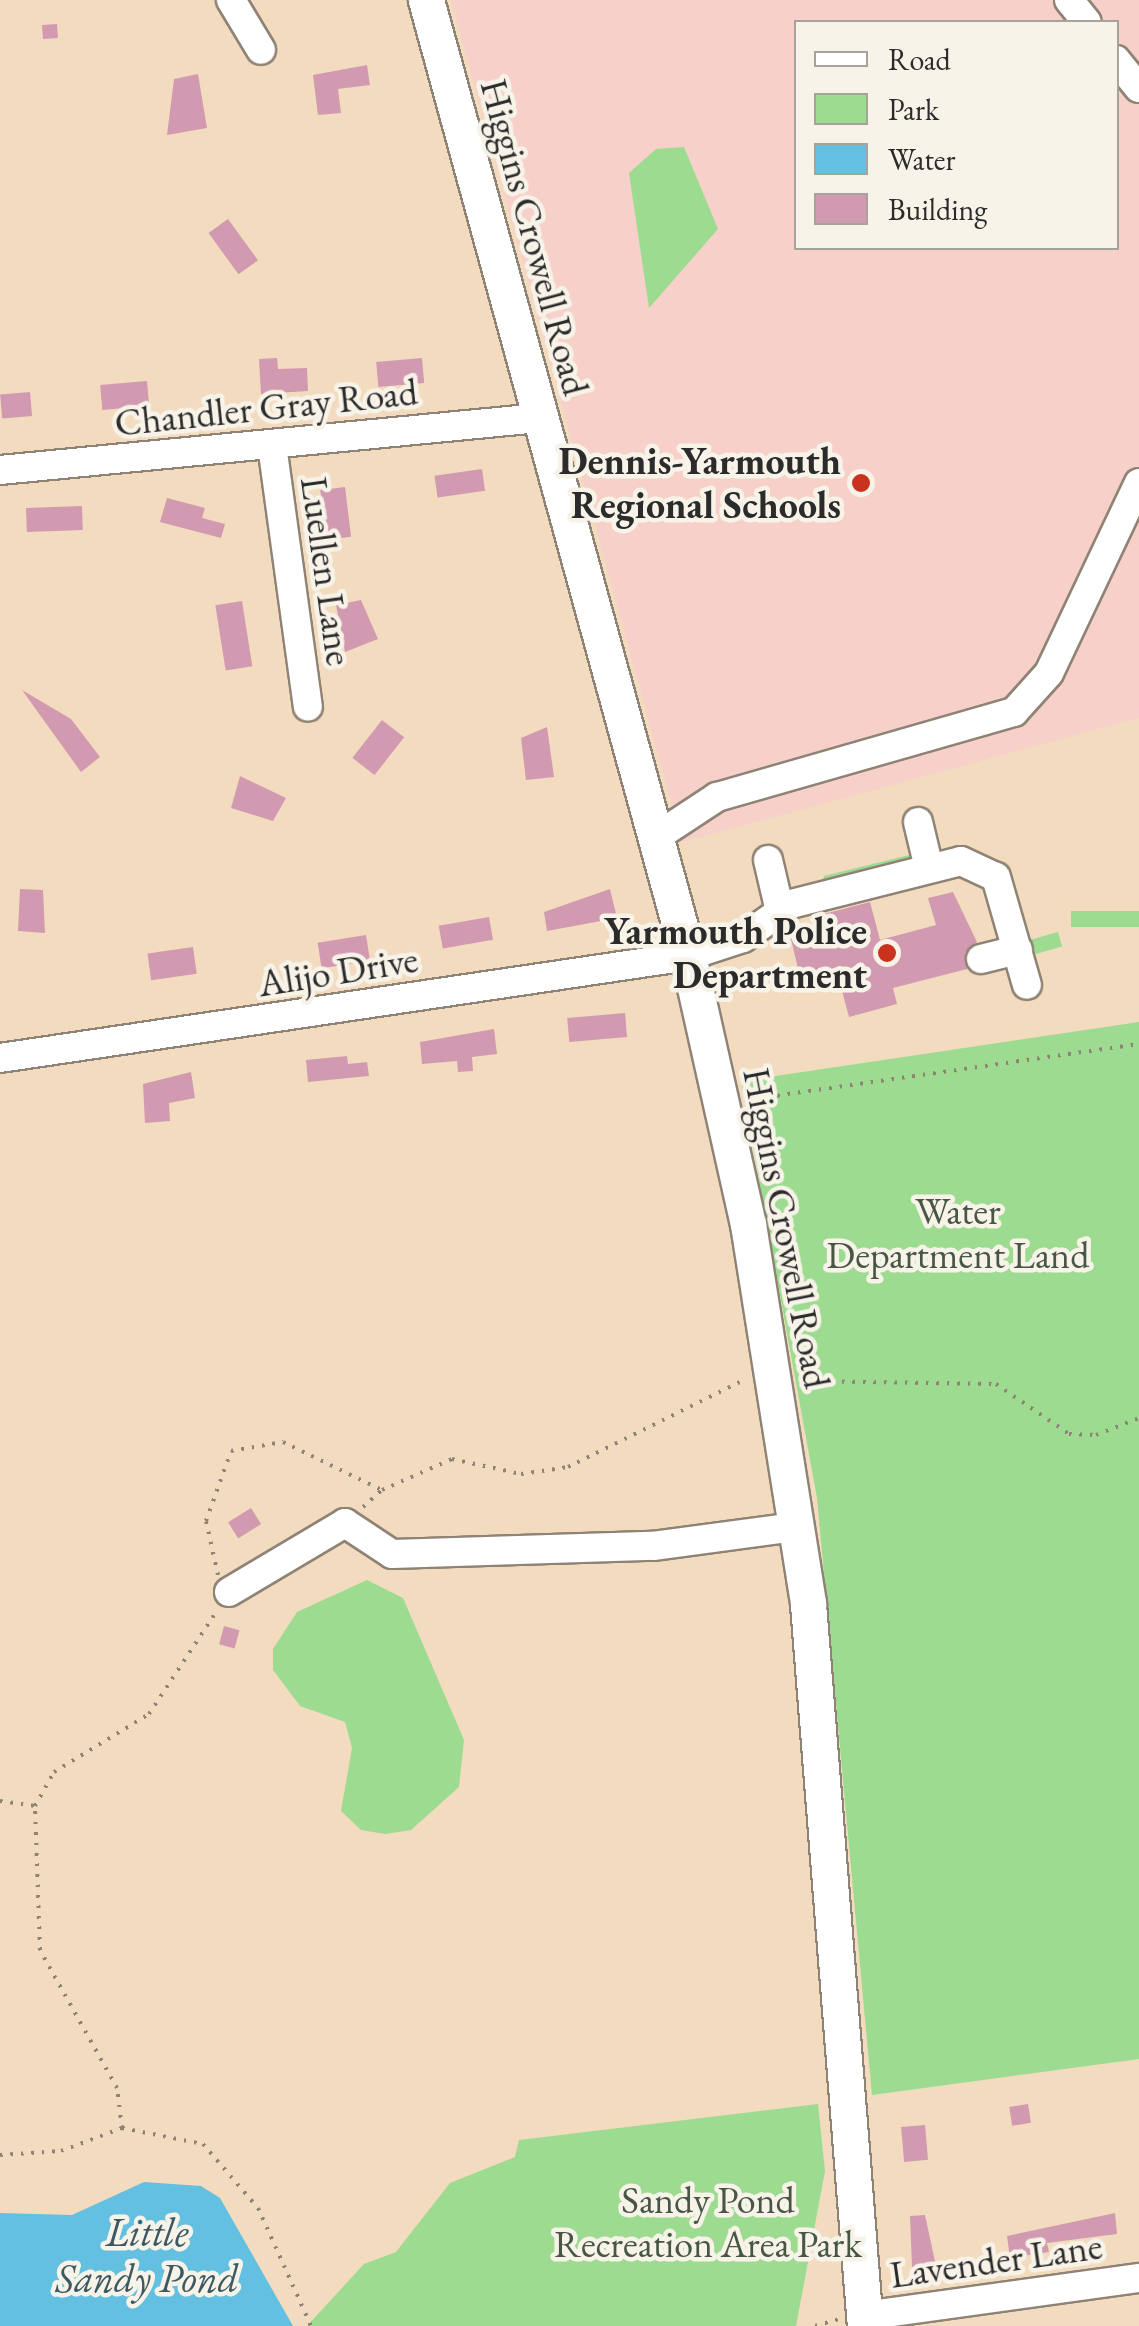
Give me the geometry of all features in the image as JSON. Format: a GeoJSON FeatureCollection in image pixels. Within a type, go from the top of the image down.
{"type":"FeatureCollection","features":[{"type":"Feature","properties":{"kind":"main road","name":"Higgins Crowell Road"},"geometry":{"type":"LineString","coordinates":[[426,0],[688,956],[722,1102],[774,1376],[796,1527],[865,2321]]}},
{"type":"Feature","properties":{"kind":"street"},"geometry":{"type":"LineString","coordinates":[[231,0],[261,50]]}},
{"type":"Feature","properties":{"kind":"street"},"geometry":{"type":"LineString","coordinates":[[1069,0],[1085,20]]}},
{"type":"Feature","properties":{"kind":"street"},"geometry":{"type":"LineString","coordinates":[[1119,64],[1139,88]]}},
{"type":"Feature","properties":{"kind":"street","name":"Chandler Gray Road"},"geometry":{"type":"LineString","coordinates":[[0,470],[540,418]]}},
{"type":"Feature","properties":{"kind":"street","name":"Luellen Lane"},"geometry":{"type":"LineString","coordinates":[[272,446],[308,707]]}},
{"type":"Feature","properties":{"kind":"street"},"geometry":{"type":"LineString","coordinates":[[656,837],[717,798],[1014,712],[1049,673],[1139,483]]}},
{"type":"Feature","properties":{"kind":"street"},"geometry":{"type":"LineString","coordinates":[[918,822],[929,868]]}},
{"type":"Feature","properties":{"kind":"street"},"geometry":{"type":"LineString","coordinates":[[768,860],[780,910]]}},
{"type":"Feature","properties":{"kind":"street","name":"Alijo Drive"},"geometry":{"type":"LineString","coordinates":[[0,1058],[688,956],[742,938],[780,910],[969,860],[992,871],[1027,985]]}},
{"type":"Feature","properties":{"kind":"street"},"geometry":{"type":"LineString","coordinates":[[981,959],[1018,950]]}},
{"type":"Feature","properties":{"kind":"street"},"geometry":{"type":"LineString","coordinates":[[228,1592],[345,1523],[392,1554],[653,1546],[796,1527]]}},
{"type":"Feature","properties":{"kind":"street","name":"Lavender Lane"},"geometry":{"type":"LineString","coordinates":[[865,2321],[1139,2278]]}},
{"type":"Feature","properties":{"kind":"path"},"geometry":{"type":"LineString","coordinates":[[722,1102],[1139,1044]]}},
{"type":"Feature","properties":{"kind":"path"},"geometry":{"type":"LineString","coordinates":[[122,2128],[117,2088],[40,1950],[35,1806],[54,1772],[148,1714],[228,1592],[212,1565],[206,1520],[231,1452],[283,1442],[382,1490],[452,1460],[521,1474],[568,1467],[733,1381],[774,1376],[878,1389],[996,1384],[1069,1434],[1096,1435],[1139,1418]]}},
{"type":"Feature","properties":{"kind":"path"},"geometry":{"type":"LineString","coordinates":[[0,1801],[35,1806]]}},
{"type":"Feature","properties":{"kind":"path"},"geometry":{"type":"LineString","coordinates":[[0,2156],[61,2152],[122,2128],[203,2144],[283,2252],[311,2326]]}},
{"type":"Feature","properties":{"kind":"shaded area","name":"Dennis-Yarmouth Regional Schools"},"geometry":{"type":"Polygon","coordinates":[[[451,0],[1139,0],[1139,718],[682,842],[451,0]]]}},
{"type":"Feature","properties":{"kind":"green space"},"geometry":{"type":"Polygon","coordinates":[[[684,147],[718,229],[649,308],[629,173],[656,149],[684,147]]]}},
{"type":"Feature","properties":{"kind":"green space"},"geometry":{"type":"Polygon","coordinates":[[[909,855],[911,861],[821,886],[824,876],[909,855]]]}},
{"type":"Feature","properties":{"kind":"green space"},"geometry":{"type":"Polygon","coordinates":[[[1071,911],[1139,911],[1139,927],[1071,927],[1071,911]]]}},
{"type":"Feature","properties":{"kind":"green space"},"geometry":{"type":"Polygon","coordinates":[[[1058,932],[1062,946],[1030,956],[1026,941],[1058,932]]]}},
{"type":"Feature","properties":{"kind":"green space","name":"Water Department Land"},"geometry":{"type":"Polygon","coordinates":[[[1139,1022],[1139,2059],[872,2095],[817,1498],[741,1081],[1139,1022]]]}},
{"type":"Feature","properties":{"kind":"green space"},"geometry":{"type":"Polygon","coordinates":[[[367,1580],[403,1598],[464,1740],[459,1787],[411,1830],[385,1834],[361,1830],[341,1811],[352,1748],[345,1722],[300,1706],[273,1670],[273,1649],[297,1612],[367,1580]]]}},
{"type":"Feature","properties":{"kind":"green space","name":"Sandy Pond Recreation Area Park"},"geometry":{"type":"Polygon","coordinates":[[[818,2104],[825,2171],[796,2326],[307,2326],[364,2264],[396,2252],[450,2183],[515,2157],[519,2140],[818,2104]]]}},
{"type":"Feature","properties":{"kind":"water","name":"Little Sandy Pond"},"geometry":{"type":"Polygon","coordinates":[[[144,2182],[201,2186],[220,2198],[293,2326],[0,2326],[0,2213],[72,2215],[144,2182]]]}},
{"type":"Feature","properties":{"kind":"building"},"geometry":{"type":"Polygon","coordinates":[[[57,24],[58,38],[43,39],[42,25],[57,24]]]}},
{"type":"Feature","properties":{"kind":"building"},"geometry":{"type":"Polygon","coordinates":[[[367,65],[370,85],[338,89],[341,113],[318,115],[313,75],[367,65]]]}},
{"type":"Feature","properties":{"kind":"building"},"geometry":{"type":"Polygon","coordinates":[[[198,74],[207,128],[167,135],[174,79],[198,74]]]}},
{"type":"Feature","properties":{"kind":"building"},"geometry":{"type":"Polygon","coordinates":[[[228,219],[258,260],[239,274],[209,233],[228,219]]]}},
{"type":"Feature","properties":{"kind":"building"},"geometry":{"type":"Polygon","coordinates":[[[277,358],[278,369],[307,368],[308,391],[261,394],[259,359],[277,358]]]}},
{"type":"Feature","properties":{"kind":"building"},"geometry":{"type":"Polygon","coordinates":[[[422,358],[424,383],[378,387],[376,362],[422,358]]]}},
{"type":"Feature","properties":{"kind":"building"},"geometry":{"type":"Polygon","coordinates":[[[147,381],[149,406],[102,410],[100,385],[147,381]]]}},
{"type":"Feature","properties":{"kind":"building"},"geometry":{"type":"Polygon","coordinates":[[[30,392],[32,416],[2,419],[0,395],[30,392]]]}},
{"type":"Feature","properties":{"kind":"building"},"geometry":{"type":"Polygon","coordinates":[[[482,469],[485,491],[438,497],[434,476],[482,469]]]}},
{"type":"Feature","properties":{"kind":"building"},"geometry":{"type":"Polygon","coordinates":[[[345,487],[351,537],[326,540],[320,490],[345,487]]]}},
{"type":"Feature","properties":{"kind":"building"},"geometry":{"type":"Polygon","coordinates":[[[167,498],[205,508],[202,518],[225,524],[221,538],[160,522],[167,498]]]}},
{"type":"Feature","properties":{"kind":"building"},"geometry":{"type":"Polygon","coordinates":[[[82,506],[83,530],[27,532],[26,508],[82,506]]]}},
{"type":"Feature","properties":{"kind":"building"},"geometry":{"type":"Polygon","coordinates":[[[361,600],[378,639],[345,652],[336,605],[361,600]]]}},
{"type":"Feature","properties":{"kind":"building"},"geometry":{"type":"Polygon","coordinates":[[[242,601],[252,666],[226,670],[215,605],[242,601]]]}},
{"type":"Feature","properties":{"kind":"building"},"geometry":{"type":"Polygon","coordinates":[[[22,690],[71,719],[100,757],[81,772],[22,690]]]}},
{"type":"Feature","properties":{"kind":"building"},"geometry":{"type":"Polygon","coordinates":[[[382,720],[404,737],[375,775],[352,758],[382,720]]]}},
{"type":"Feature","properties":{"kind":"building"},"geometry":{"type":"Polygon","coordinates":[[[547,727],[554,777],[526,780],[521,738],[547,727]]]}},
{"type":"Feature","properties":{"kind":"building"},"geometry":{"type":"Polygon","coordinates":[[[240,776],[286,798],[273,821],[231,808],[240,776]]]}},
{"type":"Feature","properties":{"kind":"building"},"geometry":{"type":"Polygon","coordinates":[[[20,889],[43,890],[45,933],[18,931],[20,889]]]}},
{"type":"Feature","properties":{"kind":"building"},"geometry":{"type":"Polygon","coordinates":[[[610,889],[617,918],[547,931],[544,912],[610,889]]]}},
{"type":"Feature","properties":{"kind":"building","name":"Yarmouth Police Department"},"geometry":{"type":"Polygon","coordinates":[[[953,892],[977,942],[965,953],[967,969],[893,988],[897,1004],[849,1017],[836,968],[800,977],[790,935],[823,926],[820,915],[870,902],[880,940],[936,925],[928,898],[953,892]]]}},
{"type":"Feature","properties":{"kind":"building"},"geometry":{"type":"Polygon","coordinates":[[[489,917],[493,940],[443,949],[439,926],[489,917]]]}},
{"type":"Feature","properties":{"kind":"building"},"geometry":{"type":"Polygon","coordinates":[[[366,935],[370,961],[322,968],[318,943],[366,935]]]}},
{"type":"Feature","properties":{"kind":"building"},"geometry":{"type":"Polygon","coordinates":[[[193,947],[197,974],[151,980],[147,953],[193,947]]]}},
{"type":"Feature","properties":{"kind":"building"},"geometry":{"type":"Polygon","coordinates":[[[625,1013],[627,1037],[569,1042],[567,1018],[625,1013]]]}},
{"type":"Feature","properties":{"kind":"building"},"geometry":{"type":"Polygon","coordinates":[[[494,1029],[497,1054],[472,1057],[473,1071],[458,1072],[457,1061],[422,1064],[420,1042],[494,1029]]]}},
{"type":"Feature","properties":{"kind":"building"},"geometry":{"type":"Polygon","coordinates":[[[347,1056],[348,1064],[367,1062],[369,1076],[308,1082],[306,1060],[347,1056]]]}},
{"type":"Feature","properties":{"kind":"building"},"geometry":{"type":"Polygon","coordinates":[[[191,1072],[195,1098],[169,1103],[170,1121],[145,1123],[143,1084],[191,1072]]]}},
{"type":"Feature","properties":{"kind":"building"},"geometry":{"type":"Polygon","coordinates":[[[251,1508],[261,1524],[238,1538],[228,1522],[251,1508]]]}},
{"type":"Feature","properties":{"kind":"building"},"geometry":{"type":"Polygon","coordinates":[[[224,1626],[239,1630],[235,1648],[219,1644],[224,1626]]]}},
{"type":"Feature","properties":{"kind":"building"},"geometry":{"type":"Polygon","coordinates":[[[1028,2104],[1031,2123],[1012,2126],[1009,2107],[1028,2104]]]}},
{"type":"Feature","properties":{"kind":"building"},"geometry":{"type":"Polygon","coordinates":[[[925,2125],[928,2160],[904,2162],[901,2127],[925,2125]]]}},
{"type":"Feature","properties":{"kind":"building"},"geometry":{"type":"Polygon","coordinates":[[[1115,2213],[1117,2234],[1047,2243],[1049,2252],[1010,2258],[1007,2236],[1115,2213]]]}},
{"type":"Feature","properties":{"kind":"building"},"geometry":{"type":"Polygon","coordinates":[[[925,2215],[936,2266],[912,2267],[910,2216],[925,2215]]]}},
{"type":"Feature","properties":{"kind":"place","name":"Dennis-Yarmouth Regional Schools"},"geometry":{"type":"Point","coordinates":[861,483]}},
{"type":"Feature","properties":{"kind":"place","name":"Yarmouth Police Department"},"geometry":{"type":"Point","coordinates":[887,953]}}]}
